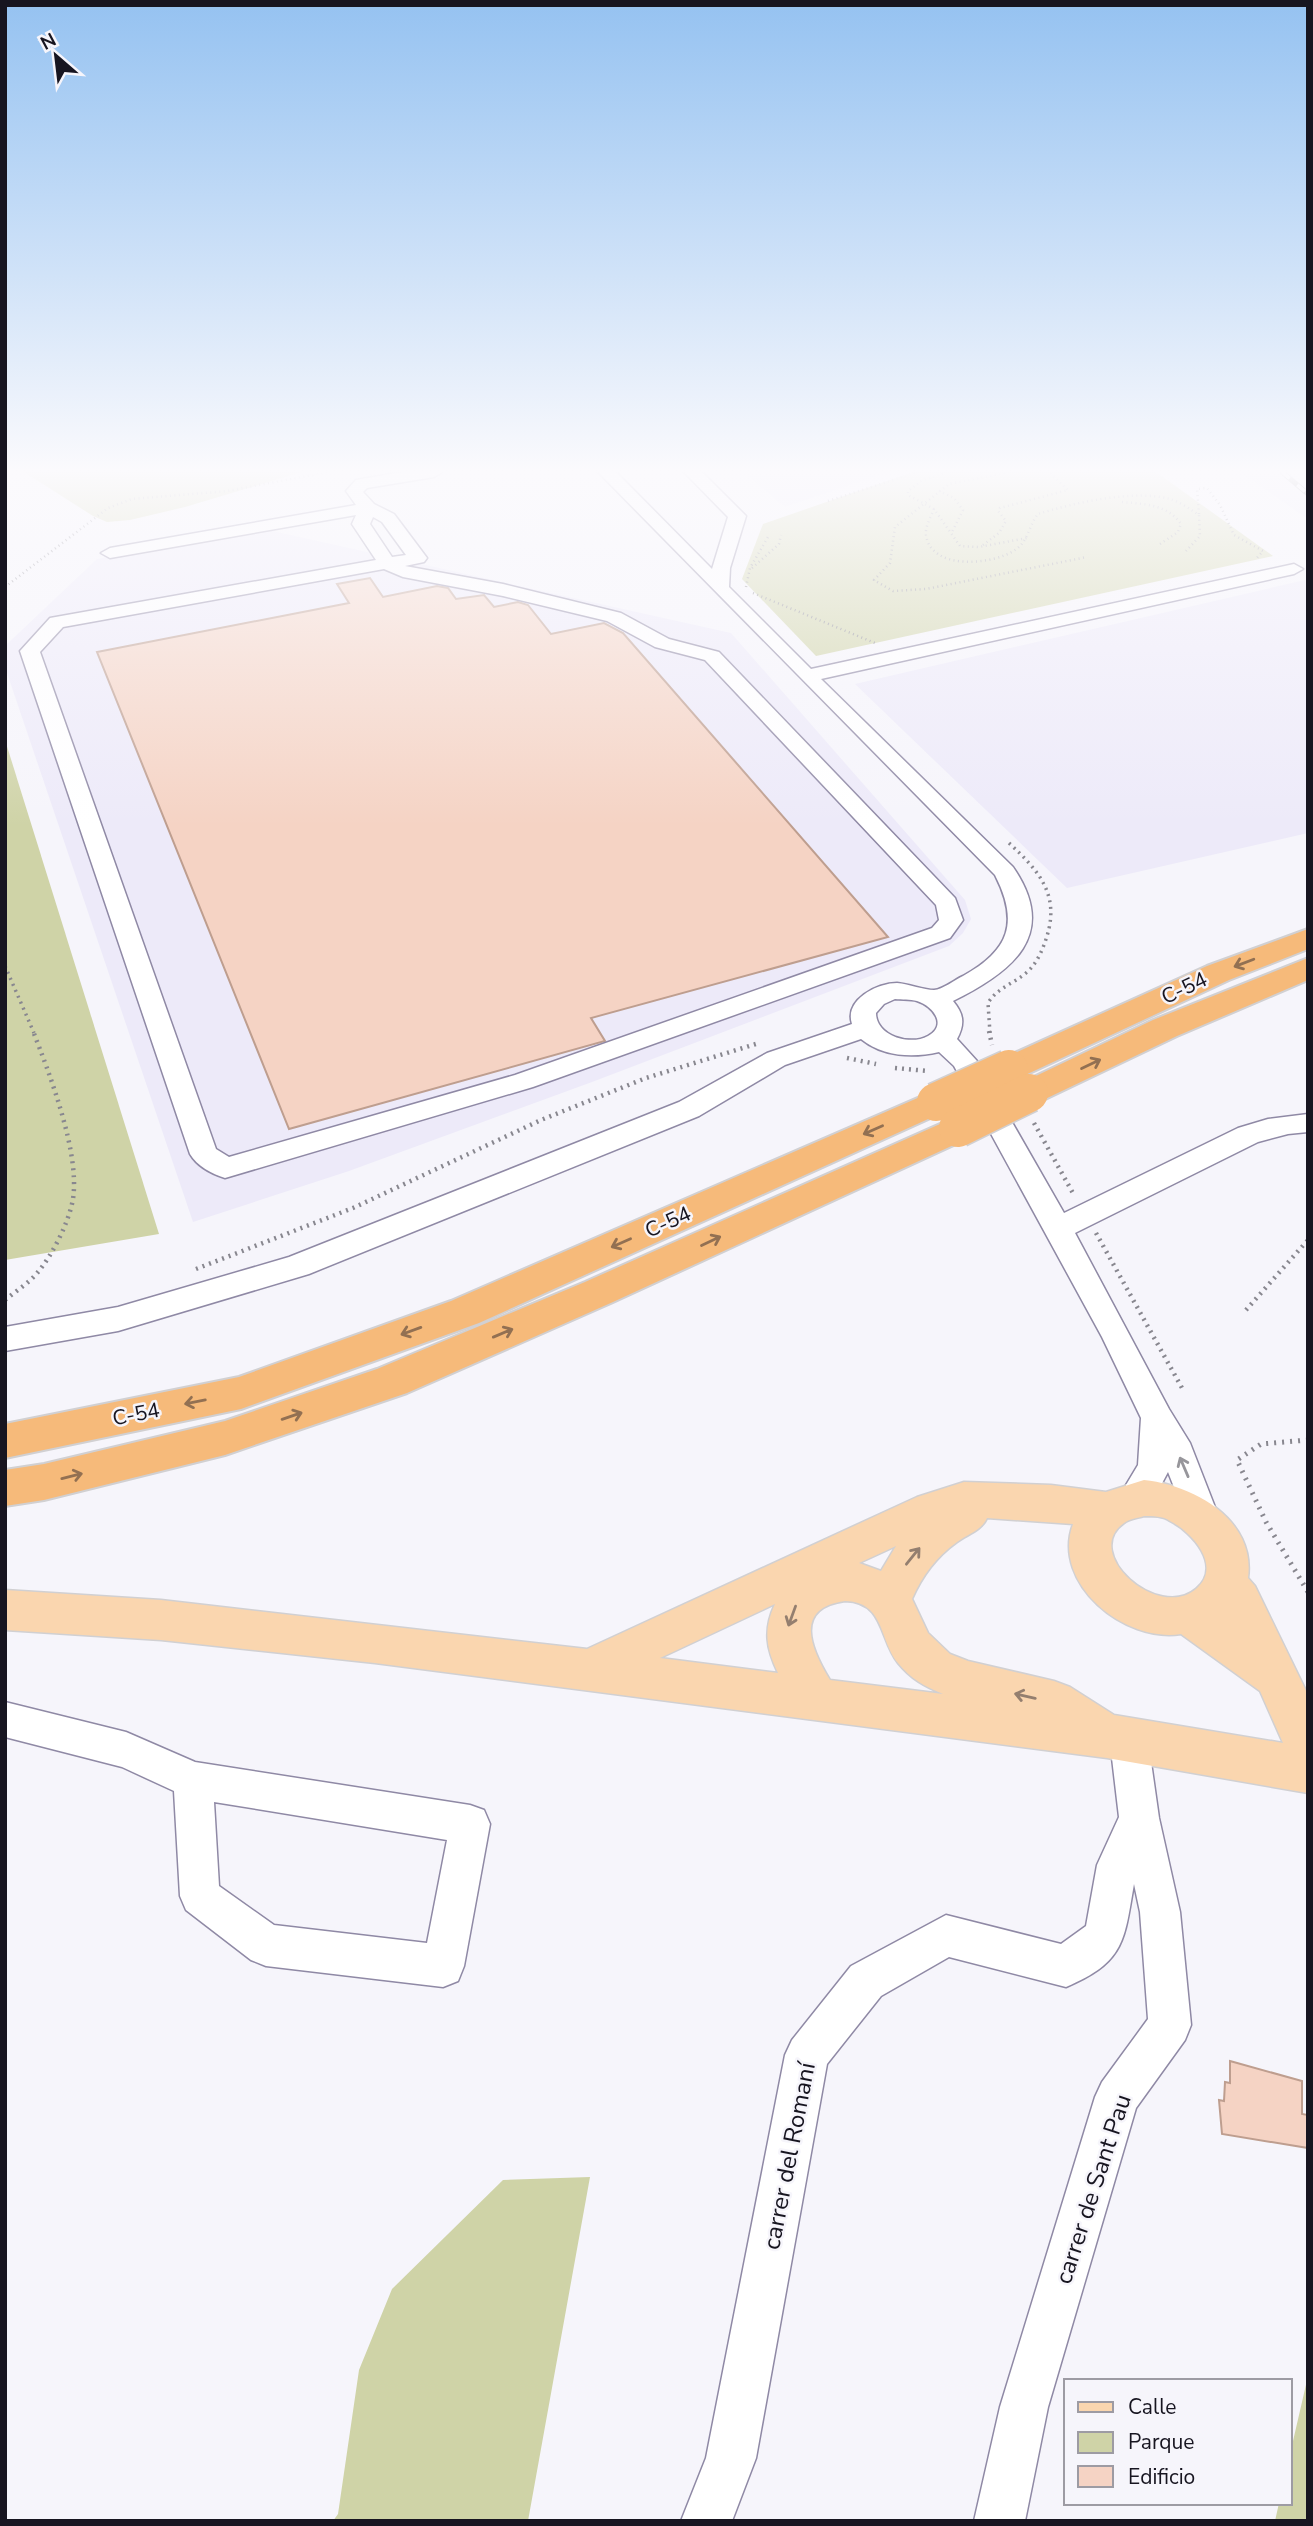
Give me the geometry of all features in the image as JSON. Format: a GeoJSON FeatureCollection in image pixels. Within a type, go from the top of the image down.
{"type":"FeatureCollection","features":[{"type":"Feature","properties":{"kind":"highway","name":"C-54"},"geometry":{"type":"LineString","coordinates":[[5,1488],[44,1482],[225,1438],[392,1381],[599,1292],[1019,1081],[1218,972],[1308,938]]}},
{"type":"Feature","properties":{"kind":"highway","name":"C-54"},"geometry":{"type":"LineString","coordinates":[[1019,1081],[1165,1028],[1308,968]]}},
{"type":"Feature","properties":{"kind":"highway","name":"C-54"},"geometry":{"type":"LineString","coordinates":[[5,1441],[240,1393],[452,1317],[947,1115]]}},
{"type":"Feature","properties":{"kind":"main road"},"geometry":{"type":"LineString","coordinates":[[586,1672],[932,1510],[964,1500],[1011,1501],[1125,1504],[1165,1500],[1185,1508],[1203,1520],[1216,1534],[1225,1551],[1228,1568],[1226,1585],[1218,1598],[1189,1615],[1168,1616],[1146,1612],[1126,1603],[1102,1581],[1089,1555],[1072,1536],[1011,1501]]}},
{"type":"Feature","properties":{"kind":"main road"},"geometry":{"type":"LineString","coordinates":[[890,1599],[902,1569],[918,1548],[942,1527],[1011,1501]]}},
{"type":"Feature","properties":{"kind":"main road"},"geometry":{"type":"LineString","coordinates":[[1089,1555],[1089,1538],[1094,1522],[1125,1504]]}},
{"type":"Feature","properties":{"kind":"main road"},"geometry":{"type":"LineString","coordinates":[[816,1698],[791,1653],[787,1629],[794,1607],[808,1593],[833,1583],[859,1582],[890,1599],[912,1647],[934,1669],[967,1682],[1054,1702],[1118,1738]]}},
{"type":"Feature","properties":{"kind":"main road"},"geometry":{"type":"LineString","coordinates":[[1226,1585],[1240,1600],[1308,1746]]}},
{"type":"Feature","properties":{"kind":"main road"},"geometry":{"type":"LineString","coordinates":[[5,1610],[161,1620],[375,1643],[1118,1738],[1308,1769]]}},
{"type":"Feature","properties":{"kind":"main road"},"geometry":{"type":"LineString","coordinates":[[1189,1615],[1275,1676]]}},
{"type":"Feature","properties":{"kind":"street"},"geometry":{"type":"LineString","coordinates":[[237,590],[57,622],[30,651],[204,1154],[225,1168],[524,1081],[941,933],[951,920],[947,903],[712,656],[662,643],[614,617],[502,590]]}},
{"type":"Feature","properties":{"kind":"street"},"geometry":{"type":"LineString","coordinates":[[722,590],[1006,872],[1017,890],[1021,911],[1015,947],[1000,964],[972,983],[936,999]]}},
{"type":"Feature","properties":{"kind":"street"},"geometry":{"type":"LineString","coordinates":[[807,676],[1199,590]]}},
{"type":"Feature","properties":{"kind":"street"},"geometry":{"type":"LineString","coordinates":[[908,991],[936,999],[951,1015],[953,1024],[942,1040],[916,1048],[887,1043],[866,1028],[862,1019],[864,1009],[870,1001],[880,995],[908,991]]}},
{"type":"Feature","properties":{"kind":"street"},"geometry":{"type":"LineString","coordinates":[[5,1339],[118,1319],[298,1266],[689,1110],[776,1059],[866,1028]]}},
{"type":"Feature","properties":{"kind":"street"},"geometry":{"type":"LineString","coordinates":[[942,1040],[964,1061],[1058,1228],[1157,1418],[1174,1443],[1203,1520]]}},
{"type":"Feature","properties":{"kind":"street"},"geometry":{"type":"LineString","coordinates":[[1058,1228],[1125,1199],[1244,1138],[1284,1122],[1308,1123]]}},
{"type":"Feature","properties":{"kind":"street"},"geometry":{"type":"LineString","coordinates":[[1125,1504],[1143,1485],[1154,1467],[1157,1418]]}},
{"type":"Feature","properties":{"kind":"street"},"geometry":{"type":"LineString","coordinates":[[5,1719],[126,1750],[193,1780],[470,1824],[443,1966],[266,1945],[200,1896],[193,1780]]}},
{"type":"Feature","properties":{"kind":"street","name":"carrer de Sant Pau"},"geometry":{"type":"LineString","coordinates":[[999,2521],[1024,2407],[1117,2097],[1170,2025],[1160,1912],[1118,1738]]}},
{"type":"Feature","properties":{"kind":"street","name":"carrer del Romaní"},"geometry":{"type":"LineString","coordinates":[[706,2521],[731,2458],[807,2055],[866,1982],[946,1936],[1066,1966],[1104,1938],[1117,1865],[1139,1818]]}},
{"type":"Feature","properties":{"kind":"path"},"geometry":{"type":"LineString","coordinates":[[749,590],[882,646]]}},
{"type":"Feature","properties":{"kind":"path"},"geometry":{"type":"LineString","coordinates":[[894,590],[917,590]]}},
{"type":"Feature","properties":{"kind":"path"},"geometry":{"type":"LineString","coordinates":[[5,966],[16,986],[55,1094],[72,1157],[74,1199],[41,1269],[5,1300]]}},
{"type":"Feature","properties":{"kind":"path"},"geometry":{"type":"LineString","coordinates":[[187,1273],[353,1208],[541,1120],[646,1077],[747,1045],[772,1040]]}},
{"type":"Feature","properties":{"kind":"path"},"geometry":{"type":"LineString","coordinates":[[1246,1310],[1308,1240]]}},
{"type":"Feature","properties":{"kind":"path"},"geometry":{"type":"LineString","coordinates":[[1308,1440],[1261,1444],[1237,1460],[1266,1522],[1308,1592]]}},
{"type":"Feature","properties":{"kind":"shaded area"},"geometry":{"type":"Polygon","coordinates":[[[64,590],[537,590],[731,633],[965,900],[971,919],[963,933],[949,946],[349,1171],[193,1222],[5,667],[5,646],[64,590]]]}},
{"type":"Feature","properties":{"kind":"shaded area"},"geometry":{"type":"Polygon","coordinates":[[[1262,590],[1308,590],[1308,833],[1067,888],[855,684],[1262,590]]]}},
{"type":"Feature","properties":{"kind":"green space"},"geometry":{"type":"Polygon","coordinates":[[[752,590],[1118,590],[816,656],[752,590]]]}},
{"type":"Feature","properties":{"kind":"green space"},"geometry":{"type":"Polygon","coordinates":[[[5,740],[159,1234],[5,1260],[5,740]]]}},
{"type":"Feature","properties":{"kind":"green space"},"geometry":{"type":"Polygon","coordinates":[[[590,2177],[528,2521],[333,2521],[338,2514],[359,2370],[392,2289],[503,2180],[590,2177]]]}},
{"type":"Feature","properties":{"kind":"green space"},"geometry":{"type":"Polygon","coordinates":[[[1308,2376],[1308,2521],[1275,2521],[1279,2505],[1292,2505],[1292,2445],[1308,2376]]]}},
{"type":"Feature","properties":{"kind":"building"},"geometry":{"type":"Polygon","coordinates":[[[341,590],[378,590],[383,597],[418,590],[449,590],[456,599],[484,595],[494,607],[518,602],[528,605],[551,634],[604,623],[623,633],[888,937],[591,1018],[605,1041],[289,1129],[97,652],[349,603],[341,590]]]}},
{"type":"Feature","properties":{"kind":"building"},"geometry":{"type":"Polygon","coordinates":[[[1230,2061],[1302,2081],[1302,2114],[1308,2115],[1308,2148],[1222,2134],[1219,2100],[1224,2101],[1225,2082],[1230,2083],[1230,2061]]]}}]}
